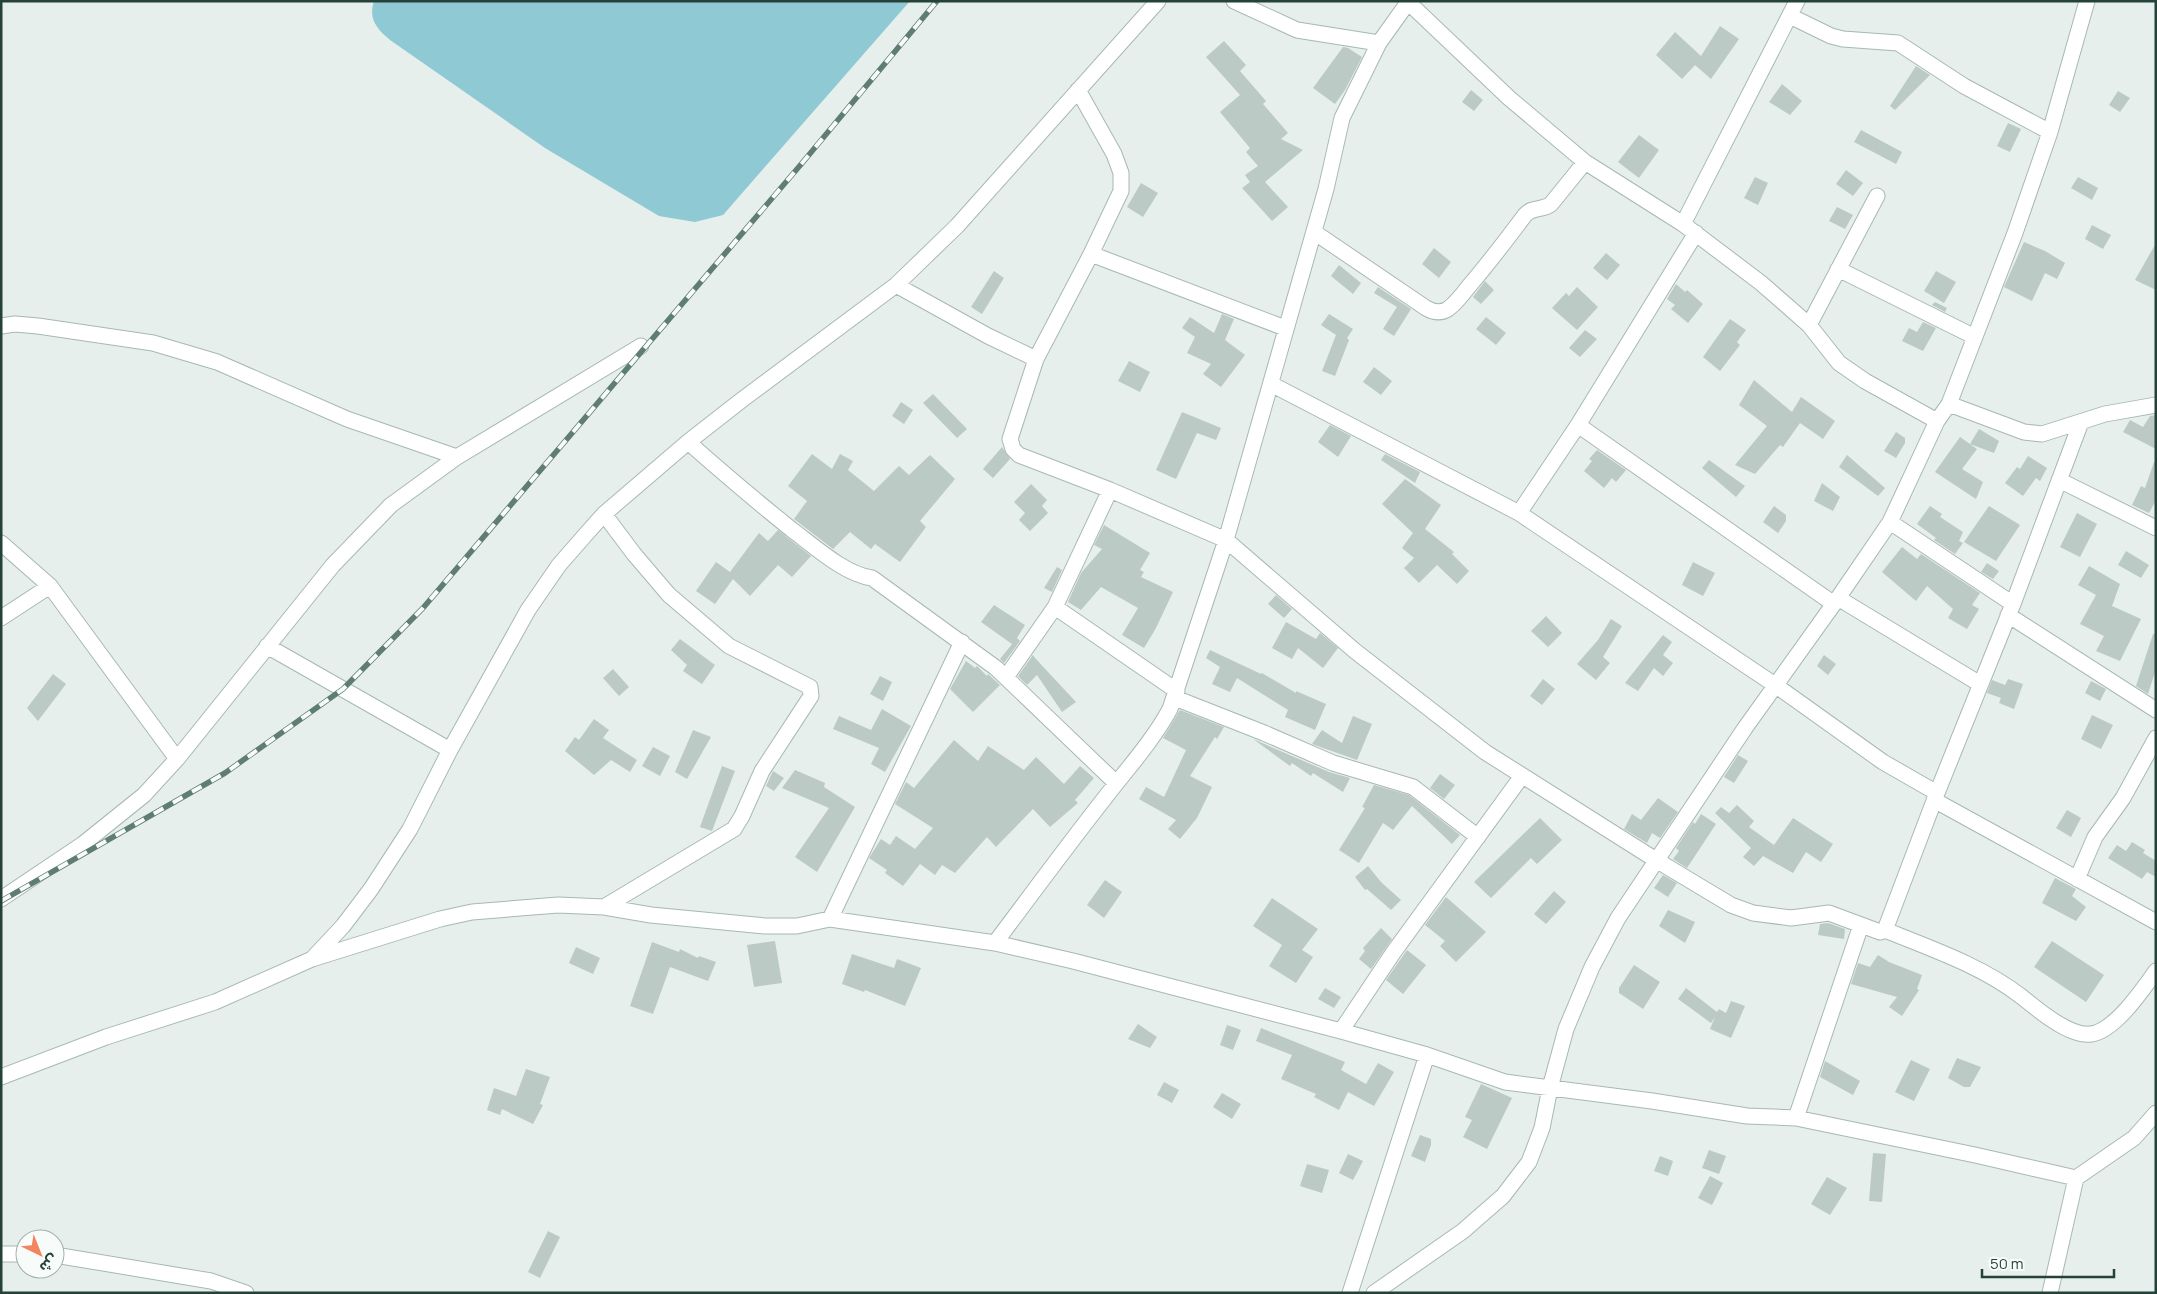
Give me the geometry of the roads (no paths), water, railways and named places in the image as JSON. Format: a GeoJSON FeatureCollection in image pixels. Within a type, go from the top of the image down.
{"type":"FeatureCollection","features":[{"type":"Feature","properties":{"kind":"street"},"geometry":{"type":"LineString","coordinates":[[312,959],[343,926],[376,882],[410,829],[450,750],[528,610],[559,565],[604,514],[688,442],[742,399],[896,285],[957,226],[1158,1]]}},
{"type":"Feature","properties":{"kind":"street"},"geometry":{"type":"LineString","coordinates":[[1234,1],[1298,30],[1379,43]]}},
{"type":"Feature","properties":{"kind":"street"},"geometry":{"type":"LineString","coordinates":[[995,943],[1116,783],[1160,729],[1176,694],[1226,540],[1271,384],[1285,328],[1326,189],[1342,118],[1379,43],[1408,1],[1510,98],[1585,162],[1683,224],[1761,283],[1809,326],[1839,363],[1865,382],[1937,421]]}},
{"type":"Feature","properties":{"kind":"street"},"geometry":{"type":"LineString","coordinates":[[1683,224],[1797,1]]}},
{"type":"Feature","properties":{"kind":"street"},"geometry":{"type":"LineString","coordinates":[[1374,1293],[1463,1231],[1502,1196],[1529,1162],[1542,1128],[1550,1088],[1566,1029],[1592,967],[1618,918],[1775,685],[1890,522],[1937,421],[1949,404],[2015,233],[2050,132],[2087,1]]}},
{"type":"Feature","properties":{"kind":"street"},"geometry":{"type":"LineString","coordinates":[[1790,16],[1831,36],[1843,39],[1898,42],[1964,86],[2050,132]]}},
{"type":"Feature","properties":{"kind":"street"},"geometry":{"type":"LineString","coordinates":[[1078,90],[1114,154],[1122,173],[1121,191],[1091,254],[1036,359],[1010,439],[1013,449],[1019,455],[1110,490],[1226,540],[1355,651],[1485,752],[1656,860],[1744,911],[1791,918],[1829,913],[1880,932],[1886,930],[1978,969],[2008,987],[2035,1009],[2072,1032],[2092,1034],[2105,1028],[2126,1010],[2156,971]]}},
{"type":"Feature","properties":{"kind":"street"},"geometry":{"type":"LineString","coordinates":[[1314,232],[1426,308],[1434,312],[1440,312],[1456,302],[1529,210],[1546,208],[1551,204],[1585,162]]}},
{"type":"Feature","properties":{"kind":"street"},"geometry":{"type":"LineString","coordinates":[[1809,326],[1877,196]]}},
{"type":"Feature","properties":{"kind":"street"},"geometry":{"type":"LineString","coordinates":[[1520,513],[1578,425],[1696,233]]}},
{"type":"Feature","properties":{"kind":"street"},"geometry":{"type":"LineString","coordinates":[[1091,254],[1285,328]]}},
{"type":"Feature","properties":{"kind":"street"},"geometry":{"type":"LineString","coordinates":[[1838,269],[1975,337]]}},
{"type":"Feature","properties":{"kind":"street"},"geometry":{"type":"LineString","coordinates":[[896,285],[988,336],[1036,359]]}},
{"type":"Feature","properties":{"kind":"street"},"geometry":{"type":"LineString","coordinates":[[1,326],[15,324],[38,326],[153,343],[217,362],[347,419],[457,457]]}},
{"type":"Feature","properties":{"kind":"street"},"geometry":{"type":"LineString","coordinates":[[1,899],[83,844],[144,795],[177,759],[332,565],[391,505],[457,457],[641,346]]}},
{"type":"Feature","properties":{"kind":"street"},"geometry":{"type":"LineString","coordinates":[[1271,384],[1520,513],[1775,685],[1883,762],[1936,796],[2077,879],[2156,922]]}},
{"type":"Feature","properties":{"kind":"street"},"geometry":{"type":"LineString","coordinates":[[1949,404],[2024,432],[2042,434],[2105,414],[2156,406]]}},
{"type":"Feature","properties":{"kind":"street"},"geometry":{"type":"LineString","coordinates":[[1886,930],[1936,796],[2011,610],[2081,422]]}},
{"type":"Feature","properties":{"kind":"street"},"geometry":{"type":"LineString","coordinates":[[1578,425],[1836,601],[1980,684]]}},
{"type":"Feature","properties":{"kind":"street"},"geometry":{"type":"LineString","coordinates":[[688,442],[749,495],[814,547],[861,576],[872,578],[962,642],[1006,677],[1116,783]]}},
{"type":"Feature","properties":{"kind":"street"},"geometry":{"type":"LineString","coordinates":[[2059,480],[2156,528]]}},
{"type":"Feature","properties":{"kind":"street"},"geometry":{"type":"LineString","coordinates":[[1006,677],[1055,607],[1110,490]]}},
{"type":"Feature","properties":{"kind":"street"},"geometry":{"type":"LineString","coordinates":[[604,514],[634,554],[677,601],[729,646],[810,687],[811,696],[762,771],[742,816],[734,829],[604,907]]}},
{"type":"Feature","properties":{"kind":"street"},"geometry":{"type":"LineString","coordinates":[[1890,522],[2011,610],[2156,710]]}},
{"type":"Feature","properties":{"kind":"street"},"geometry":{"type":"LineString","coordinates":[[1,543],[50,586],[177,759]]}},
{"type":"Feature","properties":{"kind":"street"},"geometry":{"type":"LineString","coordinates":[[1,618],[50,586]]}},
{"type":"Feature","properties":{"kind":"street"},"geometry":{"type":"LineString","coordinates":[[1055,607],[1176,694],[1333,763],[1414,787],[1478,838]]}},
{"type":"Feature","properties":{"kind":"street"},"geometry":{"type":"LineString","coordinates":[[830,919],[962,642]]}},
{"type":"Feature","properties":{"kind":"street"},"geometry":{"type":"LineString","coordinates":[[266,646],[450,750]]}},
{"type":"Feature","properties":{"kind":"street"},"geometry":{"type":"LineString","coordinates":[[2077,879],[2095,837],[2123,798],[2156,738]]}},
{"type":"Feature","properties":{"kind":"street"},"geometry":{"type":"LineString","coordinates":[[1341,1031],[1393,953],[1522,776]]}},
{"type":"Feature","properties":{"kind":"street"},"geometry":{"type":"LineString","coordinates":[[1,1077],[106,1036],[215,1002],[312,959],[440,919],[472,912],[558,905],[604,907],[651,915],[765,926],[798,926],[830,919],[995,943],[1073,961],[1427,1054],[1505,1082],[1748,1116],[1796,1118],[2076,1178]]}},
{"type":"Feature","properties":{"kind":"street"},"geometry":{"type":"LineString","coordinates":[[1796,1118],[1861,925]]}},
{"type":"Feature","properties":{"kind":"street"},"geometry":{"type":"LineString","coordinates":[[1350,1293],[1427,1054]]}},
{"type":"Feature","properties":{"kind":"street"},"geometry":{"type":"LineString","coordinates":[[2050,1293],[2076,1178],[2134,1138],[2156,1113]]}},
{"type":"Feature","properties":{"kind":"street"},"geometry":{"type":"LineString","coordinates":[[1,1254],[15,1254]]}},
{"type":"Feature","properties":{"kind":"street"},"geometry":{"type":"LineString","coordinates":[[65,1257],[211,1282],[246,1293]]}},
{"type":"Feature","properties":{"kind":"water"},"geometry":{"type":"Polygon","coordinates":[[[374,1],[910,1],[723,215],[695,222],[659,216],[545,148],[390,40],[375,23],[372,13],[374,1]]]}},
{"type":"Feature","properties":{"kind":"railway"},"geometry":{"type":"LineString","coordinates":[[1,901],[225,773],[343,689],[423,608],[803,162],[937,1]]}}]}
